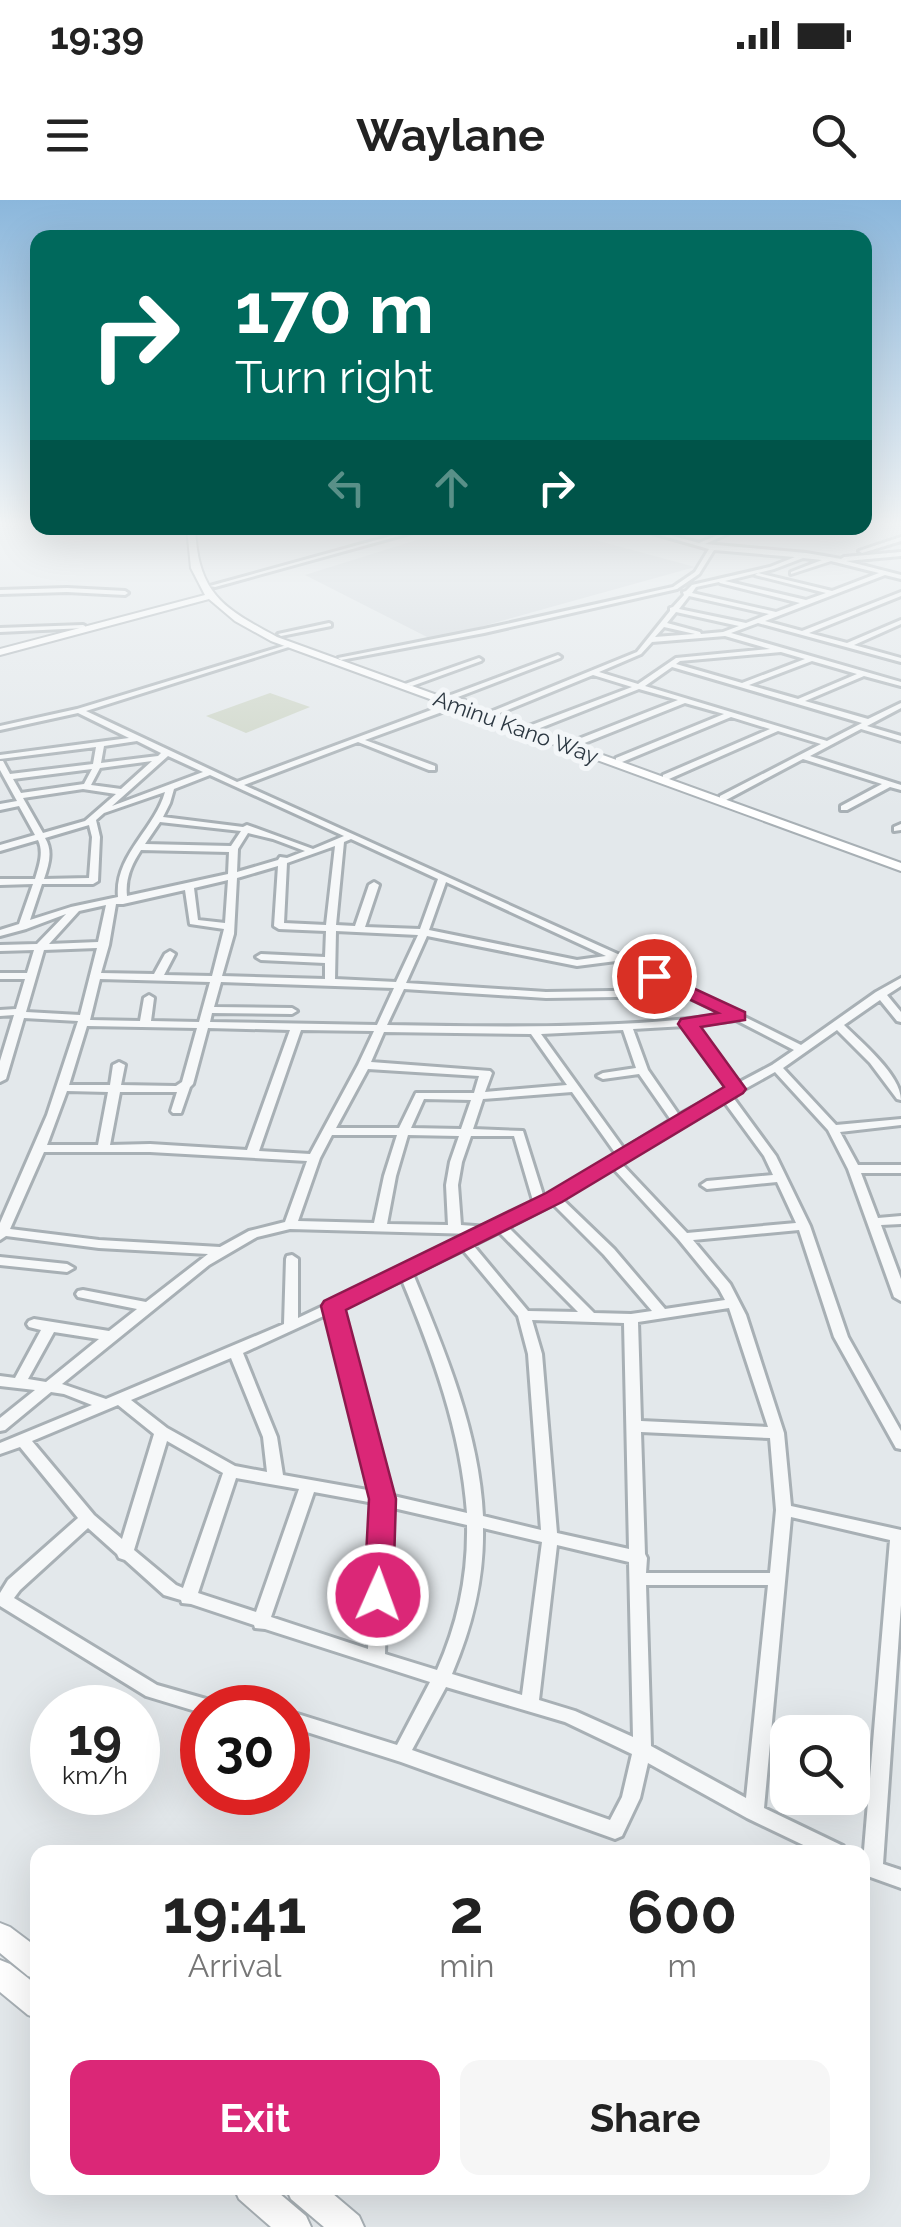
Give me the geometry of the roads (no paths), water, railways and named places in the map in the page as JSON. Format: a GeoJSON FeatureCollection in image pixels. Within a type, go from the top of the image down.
{"type":"FeatureCollection","features":[{"type":"Feature","properties":{"kind":"main road"},"geometry":{"type":"LineString","coordinates":[[0,651],[106,621]]}},
{"type":"Feature","properties":{"kind":"main road"},"geometry":{"type":"LineString","coordinates":[[0,651],[108,621]]}},
{"type":"Feature","properties":{"kind":"main road","name":"Aminu Kano Way"},"geometry":{"type":"LineString","coordinates":[[254,621],[292,645],[901,865]]}},
{"type":"Feature","properties":{"kind":"main road","name":"Aminu Kano Way"},"geometry":{"type":"LineString","coordinates":[[274,634],[901,865]]}},
{"type":"Feature","properties":{"kind":"main road"},"geometry":{"type":"LineString","coordinates":[[0,1936],[30,1960]]}},
{"type":"Feature","properties":{"kind":"main road"},"geometry":{"type":"LineString","coordinates":[[0,1974],[30,1998]]}},
{"type":"Feature","properties":{"kind":"main road"},"geometry":{"type":"LineString","coordinates":[[258,2195],[295,2227]]}},
{"type":"Feature","properties":{"kind":"main road"},"geometry":{"type":"LineString","coordinates":[[310,2195],[348,2227]]}},
{"type":"Feature","properties":{"kind":"street"},"geometry":{"type":"LineString","coordinates":[[341,658],[530,621]]}},
{"type":"Feature","properties":{"kind":"street"},"geometry":{"type":"LineString","coordinates":[[492,714],[639,653],[663,621]]}},
{"type":"Feature","properties":{"kind":"street"},"geometry":{"type":"LineString","coordinates":[[722,621],[746,626]]}},
{"type":"Feature","properties":{"kind":"street"},"geometry":{"type":"LineString","coordinates":[[648,640],[724,634],[761,621]]}},
{"type":"Feature","properties":{"kind":"street"},"geometry":{"type":"LineString","coordinates":[[802,634],[835,621]]}},
{"type":"Feature","properties":{"kind":"street"},"geometry":{"type":"LineString","coordinates":[[758,622],[899,658]]}},
{"type":"Feature","properties":{"kind":"street"},"geometry":{"type":"LineString","coordinates":[[848,645],[901,622]]}},
{"type":"Feature","properties":{"kind":"street"},"geometry":{"type":"LineString","coordinates":[[661,624],[710,636]]}},
{"type":"Feature","properties":{"kind":"street"},"geometry":{"type":"LineString","coordinates":[[274,634],[329,625]]}},
{"type":"Feature","properties":{"kind":"street"},"geometry":{"type":"LineString","coordinates":[[0,630],[83,628]]}},
{"type":"Feature","properties":{"kind":"street"},"geometry":{"type":"LineString","coordinates":[[724,634],[901,684]]}},
{"type":"Feature","properties":{"kind":"street"},"geometry":{"type":"LineString","coordinates":[[0,728],[79,711],[292,645]]}},
{"type":"Feature","properties":{"kind":"street"},"geometry":{"type":"LineString","coordinates":[[532,728],[640,686],[678,659],[780,650]]}},
{"type":"Feature","properties":{"kind":"street"},"geometry":{"type":"LineString","coordinates":[[238,784],[359,740],[558,657]]}},
{"type":"Feature","properties":{"kind":"street"},"geometry":{"type":"LineString","coordinates":[[742,685],[813,658]]}},
{"type":"Feature","properties":{"kind":"street"},"geometry":{"type":"LineString","coordinates":[[409,684],[479,660]]}},
{"type":"Feature","properties":{"kind":"street"},"geometry":{"type":"LineString","coordinates":[[670,664],[800,702],[901,739]]}},
{"type":"Feature","properties":{"kind":"street"},"geometry":{"type":"LineString","coordinates":[[800,702],[864,673]]}},
{"type":"Feature","properties":{"kind":"street"},"geometry":{"type":"LineString","coordinates":[[595,674],[826,743]]}},
{"type":"Feature","properties":{"kind":"street"},"geometry":{"type":"LineString","coordinates":[[574,744],[686,700]]}},
{"type":"Feature","properties":{"kind":"street"},"geometry":{"type":"LineString","coordinates":[[723,798],[901,704]]}},
{"type":"Feature","properties":{"kind":"street"},"geometry":{"type":"LineString","coordinates":[[79,711],[163,755],[238,784],[345,839],[620,958],[802,1050]]}},
{"type":"Feature","properties":{"kind":"street"},"geometry":{"type":"LineString","coordinates":[[620,760],[731,714]]}},
{"type":"Feature","properties":{"kind":"street"},"geometry":{"type":"LineString","coordinates":[[666,777],[778,728]]}},
{"type":"Feature","properties":{"kind":"street"},"geometry":{"type":"LineString","coordinates":[[23,926],[46,856],[43,838],[6,783],[0,760],[137,739]]}},
{"type":"Feature","properties":{"kind":"street"},"geometry":{"type":"LineString","coordinates":[[359,740],[432,768]]}},
{"type":"Feature","properties":{"kind":"street"},"geometry":{"type":"LineString","coordinates":[[85,787],[97,766],[100,744]]}},
{"type":"Feature","properties":{"kind":"street"},"geometry":{"type":"LineString","coordinates":[[6,783],[163,755]]}},
{"type":"Feature","properties":{"kind":"street"},"geometry":{"type":"LineString","coordinates":[[0,848],[92,820],[163,755]]}},
{"type":"Feature","properties":{"kind":"street"},"geometry":{"type":"LineString","coordinates":[[805,757],[901,788]]}},
{"type":"Feature","properties":{"kind":"street"},"geometry":{"type":"LineString","coordinates":[[104,811],[211,772]]}},
{"type":"Feature","properties":{"kind":"street"},"geometry":{"type":"LineString","coordinates":[[844,808],[889,784]]}},
{"type":"Feature","properties":{"kind":"street"},"geometry":{"type":"LineString","coordinates":[[0,807],[85,787],[123,792]]}},
{"type":"Feature","properties":{"kind":"street"},"geometry":{"type":"LineString","coordinates":[[170,788],[159,818],[120,881],[86,1021],[1,1234],[220,1251]]}},
{"type":"Feature","properties":{"kind":"street"},"geometry":{"type":"LineString","coordinates":[[159,818],[247,828],[314,852]]}},
{"type":"Feature","properties":{"kind":"street"},"geometry":{"type":"LineString","coordinates":[[0,882],[94,879],[96,837],[92,820]]}},
{"type":"Feature","properties":{"kind":"street"},"geometry":{"type":"LineString","coordinates":[[177,1111],[218,980],[230,927],[236,875],[234,849],[247,828]]}},
{"type":"Feature","properties":{"kind":"street"},"geometry":{"type":"LineString","coordinates":[[0,933],[76,909],[236,875],[345,839]]}},
{"type":"Feature","properties":{"kind":"street"},"geometry":{"type":"LineString","coordinates":[[330,982],[332,926],[345,839]]}},
{"type":"Feature","properties":{"kind":"street"},"geometry":{"type":"LineString","coordinates":[[140,847],[234,849]]}},
{"type":"Feature","properties":{"kind":"street"},"geometry":{"type":"LineString","coordinates":[[283,860],[276,924],[424,932],[562,961],[620,958]]}},
{"type":"Feature","properties":{"kind":"street"},"geometry":{"type":"LineString","coordinates":[[290,1225],[314,1158],[364,1065],[424,932],[442,880]]}},
{"type":"Feature","properties":{"kind":"street"},"geometry":{"type":"LineString","coordinates":[[360,928],[374,885]]}},
{"type":"Feature","properties":{"kind":"street"},"geometry":{"type":"LineString","coordinates":[[189,886],[193,922],[230,927]]}},
{"type":"Feature","properties":{"kind":"street"},"geometry":{"type":"LineString","coordinates":[[0,1079],[40,947],[76,909]]}},
{"type":"Feature","properties":{"kind":"street"},"geometry":{"type":"LineString","coordinates":[[0,948],[104,945]]}},
{"type":"Feature","properties":{"kind":"street"},"geometry":{"type":"LineString","coordinates":[[157,978],[170,954]]}},
{"type":"Feature","properties":{"kind":"street"},"geometry":{"type":"LineString","coordinates":[[261,957],[331,960]]}},
{"type":"Feature","properties":{"kind":"street"},"geometry":{"type":"LineString","coordinates":[[0,976],[32,976]]}},
{"type":"Feature","properties":{"kind":"street"},"geometry":{"type":"LineString","coordinates":[[97,976],[330,982],[546,995],[686,993]]}},
{"type":"Feature","properties":{"kind":"street"},"geometry":{"type":"LineString","coordinates":[[0,1449],[235,1351],[406,1273],[554,1198],[677,1121],[776,1067],[901,981]]}},
{"type":"Feature","properties":{"kind":"street"},"geometry":{"type":"LineString","coordinates":[[880,994],[901,1019]]}},
{"type":"Feature","properties":{"kind":"street"},"geometry":{"type":"LineString","coordinates":[[145,1024],[150,998]]}},
{"type":"Feature","properties":{"kind":"street"},"geometry":{"type":"LineString","coordinates":[[210,1010],[292,1011]]}},
{"type":"Feature","properties":{"kind":"street"},"geometry":{"type":"LineString","coordinates":[[0,1013],[145,1024],[534,1031],[688,1024],[738,1016]]}},
{"type":"Feature","properties":{"kind":"street"},"geometry":{"type":"LineString","coordinates":[[688,1024],[763,1142],[804,1226],[841,1336],[901,1444]]}},
{"type":"Feature","properties":{"kind":"street"},"geometry":{"type":"LineString","coordinates":[[837,1024],[874,1061],[901,1097]]}},
{"type":"Feature","properties":{"kind":"street"},"geometry":{"type":"LineString","coordinates":[[252,1153],[296,1026]]}},
{"type":"Feature","properties":{"kind":"street"},"geometry":{"type":"LineString","coordinates":[[626,1027],[642,1070],[677,1121]]}},
{"type":"Feature","properties":{"kind":"street"},"geometry":{"type":"LineString","coordinates":[[534,1031],[618,1158],[725,1287],[777,1433],[784,1510],[754,1812]]}},
{"type":"Feature","properties":{"kind":"street"},"geometry":{"type":"LineString","coordinates":[[104,1146],[119,1065]]}},
{"type":"Feature","properties":{"kind":"street"},"geometry":{"type":"LineString","coordinates":[[364,1065],[486,1073],[456,1162],[452,1185],[455,1229]]}},
{"type":"Feature","properties":{"kind":"street"},"geometry":{"type":"LineString","coordinates":[[776,1067],[833,1129],[854,1170],[901,1297]]}},
{"type":"Feature","properties":{"kind":"street"},"geometry":{"type":"LineString","coordinates":[[603,1076],[642,1070]]}},
{"type":"Feature","properties":{"kind":"street"},"geometry":{"type":"LineString","coordinates":[[62,1088],[184,1087]]}},
{"type":"Feature","properties":{"kind":"street"},"geometry":{"type":"LineString","coordinates":[[380,1227],[403,1132],[420,1095],[462,1097],[574,1088]]}},
{"type":"Feature","properties":{"kind":"street"},"geometry":{"type":"LineString","coordinates":[[833,1129],[901,1122]]}},
{"type":"Feature","properties":{"kind":"street"},"geometry":{"type":"LineString","coordinates":[[328,1131],[522,1134],[540,1204]]}},
{"type":"Feature","properties":{"kind":"street"},"geometry":{"type":"LineString","coordinates":[[38,1149],[104,1146],[314,1158]]}},
{"type":"Feature","properties":{"kind":"street"},"geometry":{"type":"LineString","coordinates":[[854,1170],[901,1168]]}},
{"type":"Feature","properties":{"kind":"street"},"geometry":{"type":"LineString","coordinates":[[707,1185],[781,1178]]}},
{"type":"Feature","properties":{"kind":"street"},"geometry":{"type":"LineString","coordinates":[[554,1198],[591,1232],[662,1314]]}},
{"type":"Feature","properties":{"kind":"street"},"geometry":{"type":"LineString","coordinates":[[872,1222],[901,1220]]}},
{"type":"Feature","properties":{"kind":"street"},"geometry":{"type":"LineString","coordinates":[[0,1426],[146,1306],[220,1251],[253,1234],[290,1225],[494,1228],[591,1318]]}},
{"type":"Feature","properties":{"kind":"street"},"geometry":{"type":"LineString","coordinates":[[684,1237],[804,1226]]}},
{"type":"Feature","properties":{"kind":"street"},"geometry":{"type":"LineString","coordinates":[[464,1244],[524,1315],[535,1354],[550,1538],[530,1702]]}},
{"type":"Feature","properties":{"kind":"street"},"geometry":{"type":"LineString","coordinates":[[292,1259],[292,1325]]}},
{"type":"Feature","properties":{"kind":"street"},"geometry":{"type":"LineString","coordinates":[[0,1262],[68,1268]]}},
{"type":"Feature","properties":{"kind":"street"},"geometry":{"type":"LineString","coordinates":[[402,1754],[442,1679],[470,1594],[477,1521],[448,1380],[406,1273]]}},
{"type":"Feature","properties":{"kind":"street"},"geometry":{"type":"LineString","coordinates":[[83,1294],[146,1306]]}},
{"type":"Feature","properties":{"kind":"street"},"geometry":{"type":"LineString","coordinates":[[524,1315],[631,1319],[732,1303]]}},
{"type":"Feature","properties":{"kind":"street"},"geometry":{"type":"LineString","coordinates":[[333,1306],[382,1499],[376,1659]]}},
{"type":"Feature","properties":{"kind":"street"},"geometry":{"type":"LineString","coordinates":[[310,1726],[402,1754],[615,1830],[631,1798],[642,1750],[631,1319]]}},
{"type":"Feature","properties":{"kind":"street"},"geometry":{"type":"LineString","coordinates":[[34,1324],[110,1336]]}},
{"type":"Feature","properties":{"kind":"street"},"geometry":{"type":"LineString","coordinates":[[19,1383],[50,1326]]}},
{"type":"Feature","properties":{"kind":"street"},"geometry":{"type":"LineString","coordinates":[[235,1351],[270,1436],[276,1479]]}},
{"type":"Feature","properties":{"kind":"street"},"geometry":{"type":"LineString","coordinates":[[0,1381],[50,1386],[113,1402],[231,1471],[382,1499],[640,1558]]}},
{"type":"Feature","properties":{"kind":"street"},"geometry":{"type":"LineString","coordinates":[[635,1426],[777,1433]]}},
{"type":"Feature","properties":{"kind":"street"},"geometry":{"type":"LineString","coordinates":[[124,1554],[162,1432]]}},
{"type":"Feature","properties":{"kind":"street"},"geometry":{"type":"LineString","coordinates":[[22,1439],[88,1519],[170,1590],[260,1623],[530,1702],[642,1750],[822,1845]]}},
{"type":"Feature","properties":{"kind":"street"},"geometry":{"type":"LineString","coordinates":[[188,1598],[231,1471]]}},
{"type":"Feature","properties":{"kind":"street"},"geometry":{"type":"LineString","coordinates":[[260,1623],[308,1486]]}},
{"type":"Feature","properties":{"kind":"street"},"geometry":{"type":"LineString","coordinates":[[784,1510],[899,1536],[870,1847]]}},
{"type":"Feature","properties":{"kind":"street"},"geometry":{"type":"LineString","coordinates":[[88,1519],[2,1599],[152,1691],[180,1699]]}},
{"type":"Feature","properties":{"kind":"street"},"geometry":{"type":"LineString","coordinates":[[640,1579],[775,1579]]}},
{"type":"Feature","properties":{"kind":"street"},"geometry":{"type":"LineString","coordinates":[[870,1869],[901,1879]]}}]}
